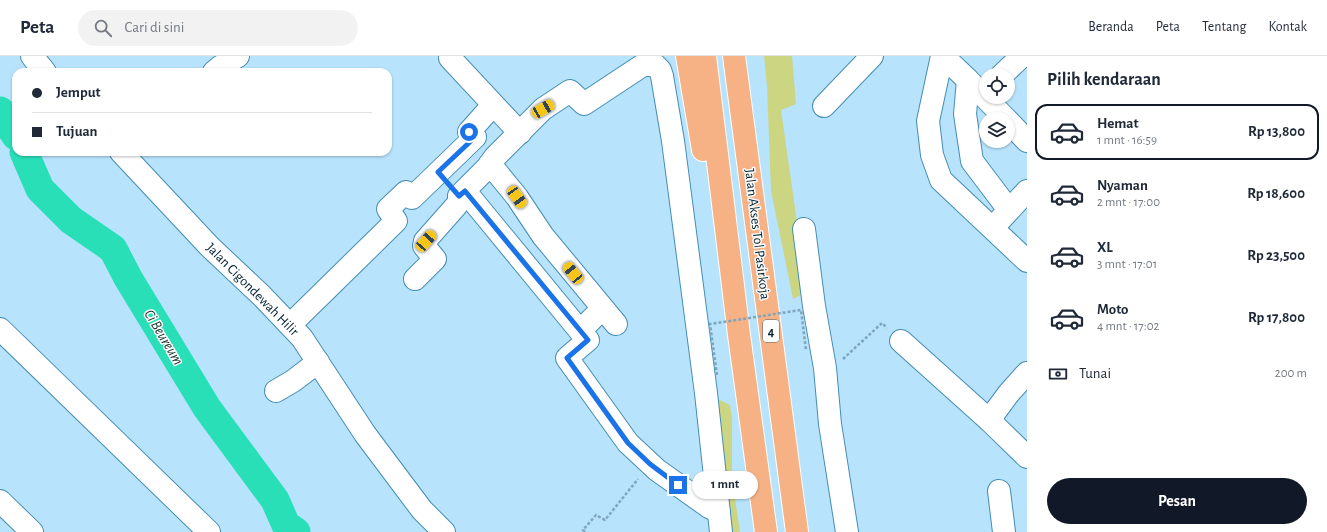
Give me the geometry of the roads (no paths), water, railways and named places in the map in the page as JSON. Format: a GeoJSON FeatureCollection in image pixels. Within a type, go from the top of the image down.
{"type":"FeatureCollection","features":[{"type":"Feature","properties":{"kind":"highway"},"geometry":{"type":"LineString","coordinates":[[687,56],[700,134],[740,335]]}},
{"type":"Feature","properties":{"kind":"highway"},"geometry":{"type":"LineString","coordinates":[[705,56],[766,532]]}},
{"type":"Feature","properties":{"kind":"highway","name":"Jalan Akses Tol Pasirkoja"},"geometry":{"type":"LineString","coordinates":[[734,56],[797,532]]}},
{"type":"Feature","properties":{"kind":"highway"},"geometry":{"type":"LineString","coordinates":[[738,56],[745,130]]}},
{"type":"Feature","properties":{"kind":"street"},"geometry":{"type":"LineString","coordinates":[[32,56],[42,68]]}},
{"type":"Feature","properties":{"kind":"street"},"geometry":{"type":"LineString","coordinates":[[219,68],[238,56]]}},
{"type":"Feature","properties":{"kind":"street"},"geometry":{"type":"LineString","coordinates":[[824,106],[872,56]]}},
{"type":"Feature","properties":{"kind":"street"},"geometry":{"type":"LineString","coordinates":[[943,56],[979,89]]}},
{"type":"Feature","properties":{"kind":"street"},"geometry":{"type":"LineString","coordinates":[[943,56],[928,121],[932,155],[941,180],[1027,261]]}},
{"type":"Feature","properties":{"kind":"street"},"geometry":{"type":"LineString","coordinates":[[1009,68],[1022,56]]}},
{"type":"Feature","properties":{"kind":"street"},"geometry":{"type":"LineString","coordinates":[[450,58],[520,133]]}},
{"type":"Feature","properties":{"kind":"street"},"geometry":{"type":"LineString","coordinates":[[415,279],[435,260],[424,246],[426,241],[456,206],[462,194],[495,157],[543,109],[570,91],[584,104],[643,65],[655,65],[660,70],[673,141],[706,393],[720,522]]}},
{"type":"Feature","properties":{"kind":"street"},"geometry":{"type":"LineString","coordinates":[[968,80],[965,114],[968,143],[972,160],[1009,210]]}},
{"type":"Feature","properties":{"kind":"street"},"geometry":{"type":"LineString","coordinates":[[993,104],[1000,112]]}},
{"type":"Feature","properties":{"kind":"street"},"geometry":{"type":"LineString","coordinates":[[290,325],[396,221],[388,209],[406,192],[412,198],[474,138],[469,132],[493,105]]}},
{"type":"Feature","properties":{"kind":"street"},"geometry":{"type":"LineString","coordinates":[[1015,128],[1027,141]]}},
{"type":"Feature","properties":{"kind":"street","name":"Jalan Cigondewah Hilir"},"geometry":{"type":"LineString","coordinates":[[128,156],[210,246],[262,296],[302,338],[365,434],[422,510],[444,532]]}},
{"type":"Feature","properties":{"kind":"street"},"geometry":{"type":"LineString","coordinates":[[490,164],[517,197],[543,236],[609,317],[580,331]]}},
{"type":"Feature","properties":{"kind":"street"},"geometry":{"type":"LineString","coordinates":[[438,172],[462,194],[528,266],[588,340],[567,358],[628,443],[650,464],[697,498],[720,522]]}},
{"type":"Feature","properties":{"kind":"street"},"geometry":{"type":"LineString","coordinates":[[992,228],[1027,191]]}},
{"type":"Feature","properties":{"kind":"street"},"geometry":{"type":"LineString","coordinates":[[804,229],[814,306],[826,368],[830,424],[847,532]]}},
{"type":"Feature","properties":{"kind":"street"},"geometry":{"type":"LineString","coordinates":[[0,329],[209,532]]}},
{"type":"Feature","properties":{"kind":"street"},"geometry":{"type":"LineString","coordinates":[[900,341],[989,420],[1027,457]]}},
{"type":"Feature","properties":{"kind":"street"},"geometry":{"type":"LineString","coordinates":[[276,391],[293,381],[318,362]]}},
{"type":"Feature","properties":{"kind":"street"},"geometry":{"type":"LineString","coordinates":[[989,420],[1009,393],[1027,373]]}},
{"type":"Feature","properties":{"kind":"street"},"geometry":{"type":"LineString","coordinates":[[999,491],[1004,532]]}},
{"type":"Feature","properties":{"kind":"street"},"geometry":{"type":"LineString","coordinates":[[0,501],[32,532]]}},
{"type":"Feature","properties":{"kind":"waterway","name":"Ci Beureum"},"geometry":{"type":"LineString","coordinates":[[0,111],[12,130]]}},
{"type":"Feature","properties":{"kind":"waterway","name":"Ci Beureum"},"geometry":{"type":"LineString","coordinates":[[26,156],[40,189],[71,220],[113,249],[128,278],[207,408],[275,500],[286,525],[296,532]]}}]}
